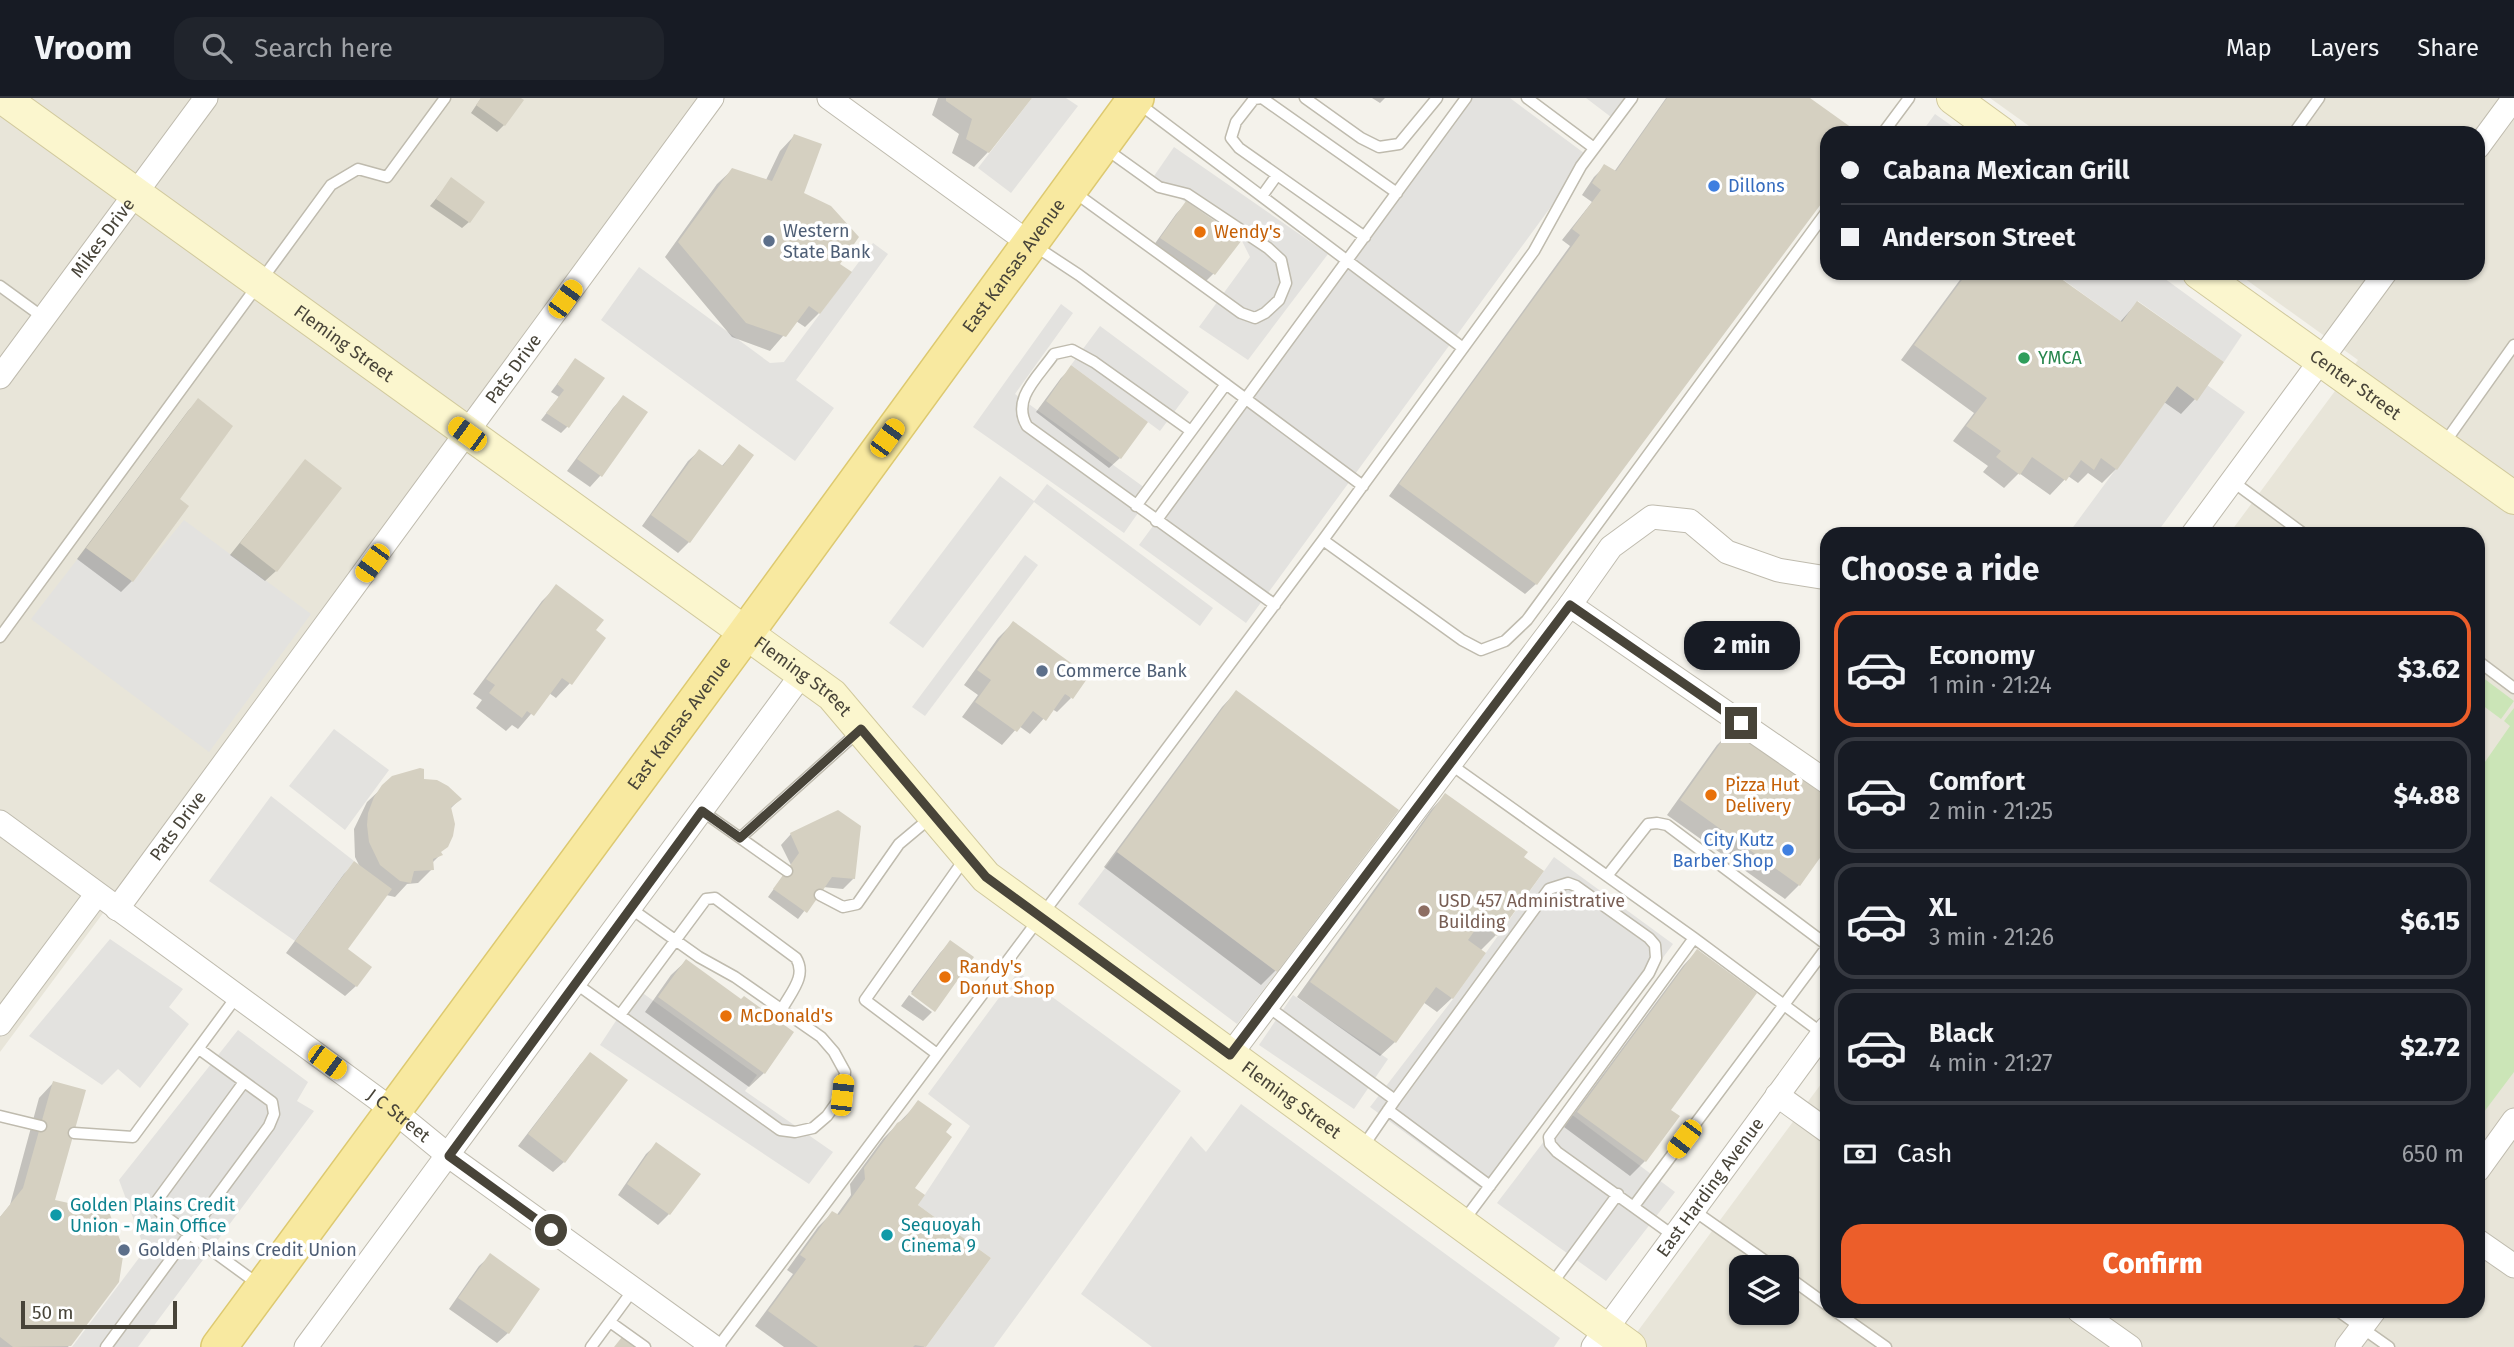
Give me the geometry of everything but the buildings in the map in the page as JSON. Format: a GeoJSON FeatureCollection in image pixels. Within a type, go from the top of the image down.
{"type":"FeatureCollection","features":[{"type":"Feature","properties":{"kind":"main road","name":"East Kansas Avenue"},"geometry":{"type":"LineString","coordinates":[[219,1347],[745,634],[1135,99]]}},
{"type":"Feature","properties":{"kind":"street","name":"Mikes Drive"},"geometry":{"type":"LineString","coordinates":[[0,377],[206,98]]}},
{"type":"Feature","properties":{"kind":"street","name":"Pats Drive"},"geometry":{"type":"LineString","coordinates":[[117,909],[712,98]]}},
{"type":"Feature","properties":{"kind":"street"},"geometry":{"type":"LineString","coordinates":[[829,98],[1029,243]]}},
{"type":"Feature","properties":{"kind":"street"},"geometry":{"type":"LineString","coordinates":[[1953,98],[1991,126]]}},
{"type":"Feature","properties":{"kind":"street"},"geometry":{"type":"LineString","coordinates":[[2485,137],[2514,98]]}},
{"type":"Feature","properties":{"kind":"street","name":"Fleming Street"},"geometry":{"type":"LineString","coordinates":[[11,100],[260,284],[832,695],[986,877],[1549,1288],[1610,1341]]}},
{"type":"Feature","properties":{"kind":"street","name":"Center Street"},"geometry":{"type":"LineString","coordinates":[[2209,280],[2514,498]]}},
{"type":"Feature","properties":{"kind":"street"},"geometry":{"type":"LineString","coordinates":[[2198,527],[2380,280]]}},
{"type":"Feature","properties":{"kind":"street"},"geometry":{"type":"LineString","coordinates":[[1230,1055],[1611,547],[1652,517],[1690,520],[1727,552],[1778,570],[1820,577]]}},
{"type":"Feature","properties":{"kind":"street"},"geometry":{"type":"LineString","coordinates":[[1570,605],[1820,777]]}},
{"type":"Feature","properties":{"kind":"street"},"geometry":{"type":"LineString","coordinates":[[306,1347],[802,674]]}},
{"type":"Feature","properties":{"kind":"street"},"geometry":{"type":"LineString","coordinates":[[0,821],[97,894],[0,1024]]}},
{"type":"Feature","properties":{"kind":"street","name":"J C Street"},"geometry":{"type":"LineString","coordinates":[[97,894],[394,1111],[449,1156],[716,1347]]}},
{"type":"Feature","properties":{"kind":"street","name":"East Harding Avenue"},"geometry":{"type":"LineString","coordinates":[[1610,1341],[1674,1236],[1820,1038]]}},
{"type":"Feature","properties":{"kind":"street"},"geometry":{"type":"LineString","coordinates":[[1777,1095],[1820,1126]]}},
{"type":"Feature","properties":{"kind":"street"},"geometry":{"type":"LineString","coordinates":[[2485,1160],[2514,1120]]}},
{"type":"Feature","properties":{"kind":"street"},"geometry":{"type":"LineString","coordinates":[[2485,1246],[2514,1266]]}},
{"type":"Feature","properties":{"kind":"street"},"geometry":{"type":"LineString","coordinates":[[2089,1318],[2130,1347]]}},
{"type":"Feature","properties":{"kind":"street"},"geometry":{"type":"LineString","coordinates":[[2347,1347],[2367,1319]]}},
{"type":"Feature","properties":{"kind":"lane"},"geometry":{"type":"LineString","coordinates":[[0,637],[331,185],[358,169],[387,177],[444,98]]}},
{"type":"Feature","properties":{"kind":"lane"},"geometry":{"type":"LineString","coordinates":[[1365,237],[1238,148],[1231,138],[1236,122],[1254,99],[1262,98],[1397,193]]}},
{"type":"Feature","properties":{"kind":"lane"},"geometry":{"type":"LineString","coordinates":[[1305,98],[1361,138],[1379,147],[1399,144],[1437,98]]}},
{"type":"Feature","properties":{"kind":"lane"},"geometry":{"type":"LineString","coordinates":[[1156,521],[1466,98]]}},
{"type":"Feature","properties":{"kind":"lane"},"geometry":{"type":"LineString","coordinates":[[1527,98],[1594,148]]}},
{"type":"Feature","properties":{"kind":"lane"},"geometry":{"type":"LineString","coordinates":[[716,1347],[1042,917],[1363,486],[1534,251],[1581,166],[1632,98]]}},
{"type":"Feature","properties":{"kind":"lane"},"geometry":{"type":"LineString","coordinates":[[1889,126],[1909,98]]}},
{"type":"Feature","properties":{"kind":"lane"},"geometry":{"type":"LineString","coordinates":[[2299,126],[2319,98]]}},
{"type":"Feature","properties":{"kind":"lane"},"geometry":{"type":"LineString","coordinates":[[1135,99],[1463,348]]}},
{"type":"Feature","properties":{"kind":"lane"},"geometry":{"type":"LineString","coordinates":[[1069,189],[1241,313],[1255,318],[1279,300],[1286,283],[1280,260],[1268,248],[1188,194],[1159,187],[1101,145]]}},
{"type":"Feature","properties":{"kind":"lane"},"geometry":{"type":"LineString","coordinates":[[1262,197],[1277,175]]}},
{"type":"Feature","properties":{"kind":"lane"},"geometry":{"type":"LineString","coordinates":[[1323,540],[1462,640],[1481,650],[1505,641],[1527,620],[1820,221]]}},
{"type":"Feature","properties":{"kind":"lane"},"geometry":{"type":"LineString","coordinates":[[1029,243],[1079,275],[1363,486]]}},
{"type":"Feature","properties":{"kind":"lane"},"geometry":{"type":"LineString","coordinates":[[0,286],[44,318]]}},
{"type":"Feature","properties":{"kind":"lane"},"geometry":{"type":"LineString","coordinates":[[2442,447],[2514,345]]}},
{"type":"Feature","properties":{"kind":"lane"},"geometry":{"type":"LineString","coordinates":[[1191,431],[1072,350],[1054,354],[1022,399],[1021,415],[1027,426],[1275,605]]}},
{"type":"Feature","properties":{"kind":"lane"},"geometry":{"type":"LineString","coordinates":[[1136,506],[1226,384]]}},
{"type":"Feature","properties":{"kind":"lane"},"geometry":{"type":"LineString","coordinates":[[2232,481],[2294,527]]}},
{"type":"Feature","properties":{"kind":"lane"},"geometry":{"type":"LineString","coordinates":[[2485,666],[2514,688]]}},
{"type":"Feature","properties":{"kind":"lane"},"geometry":{"type":"LineString","coordinates":[[740,838],[861,729]]}},
{"type":"Feature","properties":{"kind":"lane"},"geometry":{"type":"LineString","coordinates":[[1450,764],[1783,1004],[1820,1028]]}},
{"type":"Feature","properties":{"kind":"lane"},"geometry":{"type":"LineString","coordinates":[[702,811],[787,871]]}},
{"type":"Feature","properties":{"kind":"lane"},"geometry":{"type":"LineString","coordinates":[[820,895],[843,907],[857,904],[899,844],[934,815]]}},
{"type":"Feature","properties":{"kind":"lane"},"geometry":{"type":"LineString","coordinates":[[1607,876],[1648,824],[1667,825],[1820,941]]}},
{"type":"Feature","properties":{"kind":"lane"},"geometry":{"type":"LineString","coordinates":[[937,1054],[865,1000],[968,855]]}},
{"type":"Feature","properties":{"kind":"lane"},"geometry":{"type":"LineString","coordinates":[[1361,1150],[1549,889],[1568,883],[1576,886],[1649,939],[1656,945],[1656,958],[1649,973],[1461,1224]]}},
{"type":"Feature","properties":{"kind":"lane"},"geometry":{"type":"LineString","coordinates":[[620,1016],[706,899],[715,898],[796,958],[802,967],[801,976],[782,1009]]}},
{"type":"Feature","properties":{"kind":"lane"},"geometry":{"type":"LineString","coordinates":[[575,984],[780,1130],[795,1132],[813,1128],[828,1116],[842,1095],[845,1072],[834,1052],[821,1037],[631,908]]}},
{"type":"Feature","properties":{"kind":"lane"},"geometry":{"type":"LineString","coordinates":[[1674,1236],[1558,1152],[1550,1144],[1549,1137],[1695,938]]}},
{"type":"Feature","properties":{"kind":"lane"},"geometry":{"type":"LineString","coordinates":[[1634,1206],[1820,955]]}},
{"type":"Feature","properties":{"kind":"lane"},"geometry":{"type":"LineString","coordinates":[[74,1133],[133,1137],[237,996]]}},
{"type":"Feature","properties":{"kind":"lane"},"geometry":{"type":"LineString","coordinates":[[1267,1006],[1395,1100]]}},
{"type":"Feature","properties":{"kind":"lane"},"geometry":{"type":"LineString","coordinates":[[106,1347],[269,1126],[274,1114],[272,1102],[199,1049]]}},
{"type":"Feature","properties":{"kind":"lane"},"geometry":{"type":"LineString","coordinates":[[244,1082],[156,1202],[157,1209],[263,1287]]}},
{"type":"Feature","properties":{"kind":"lane"},"geometry":{"type":"LineString","coordinates":[[1388,1111],[1490,1186]]}},
{"type":"Feature","properties":{"kind":"lane"},"geometry":{"type":"LineString","coordinates":[[0,1116],[41,1126]]}},
{"type":"Feature","properties":{"kind":"lane"},"geometry":{"type":"LineString","coordinates":[[1549,1288],[1618,1195]]}},
{"type":"Feature","properties":{"kind":"lane"},"geometry":{"type":"LineString","coordinates":[[1693,1210],[1757,1255]]}},
{"type":"Feature","properties":{"kind":"lane"},"geometry":{"type":"LineString","coordinates":[[1799,1285],[1820,1300]]}},
{"type":"Feature","properties":{"kind":"lane"},"geometry":{"type":"LineString","coordinates":[[591,1347],[633,1290]]}},
{"type":"Feature","properties":{"kind":"lane"},"geometry":{"type":"LineString","coordinates":[[1845,1318],[1886,1347]]}},
{"type":"Feature","properties":{"kind":"lane"},"geometry":{"type":"LineString","coordinates":[[2367,1319],[2389,1347]]}},
{"type":"Feature","properties":{"kind":"lane"},"geometry":{"type":"LineString","coordinates":[[610,1322],[645,1347]]}},
{"type":"Feature","properties":{"kind":"shaded area"},"geometry":{"type":"Polygon","coordinates":[[[0,98],[708,98],[0,1052],[0,98]]]}},
{"type":"Feature","properties":{"kind":"shaded area"},"geometry":{"type":"Polygon","coordinates":[[[1032,98],[1066,98],[1078,106],[1011,193],[978,168],[1032,98]]]}},
{"type":"Feature","properties":{"kind":"shaded area"},"geometry":{"type":"Polygon","coordinates":[[[1467,98],[1510,98],[1588,156],[1246,623],[1139,545],[1467,98]]]}},
{"type":"Feature","properties":{"kind":"shaded area"},"geometry":{"type":"Polygon","coordinates":[[[1586,98],[1625,98],[1611,117],[1586,98]]]}},
{"type":"Feature","properties":{"kind":"shaded area"},"geometry":{"type":"Polygon","coordinates":[[[1990,98],[2514,98],[2514,1347],[1626,1347],[1820,1085],[1820,1318],[2485,1318],[2485,527],[2234,527],[2358,360],[2247,280],[2485,280],[2485,126],[2029,126],[1990,98]]]}},
{"type":"Feature","properties":{"kind":"shaded area"},"geometry":{"type":"Polygon","coordinates":[[[1935,114],[1952,126],[1926,126],[1935,114]]]}},
{"type":"Feature","properties":{"kind":"shaded area"},"geometry":{"type":"Polygon","coordinates":[[[1174,147],[1328,254],[1248,360],[1199,327],[1250,257],[1242,241],[1152,179],[1174,147]]]}},
{"type":"Feature","properties":{"kind":"shaded area"},"geometry":{"type":"Polygon","coordinates":[[[873,243],[888,254],[796,380],[834,408],[795,461],[601,320],[639,267],[770,363],[784,362],[873,243]]]}},
{"type":"Feature","properties":{"kind":"shaded area"},"geometry":{"type":"Polygon","coordinates":[[[2064,280],[2167,280],[2242,335],[2224,362],[2138,301],[2122,322],[2064,280]]]}},
{"type":"Feature","properties":{"kind":"shaded area"},"geometry":{"type":"Polygon","coordinates":[[[1061,304],[1073,313],[1015,394],[1152,493],[1124,533],[973,427],[1061,304]]]}},
{"type":"Feature","properties":{"kind":"shaded area"},"geometry":{"type":"Polygon","coordinates":[[[1100,326],[1189,392],[1160,431],[1071,365],[1100,326]]]}},
{"type":"Feature","properties":{"kind":"shaded area"},"geometry":{"type":"Polygon","coordinates":[[[2207,385],[2245,412],[2161,527],[2073,527],[2177,386],[2196,400],[2207,385]]]}},
{"type":"Feature","properties":{"kind":"shaded area"},"geometry":{"type":"Polygon","coordinates":[[[1000,476],[1034,501],[1047,484],[1213,608],[1200,626],[1034,502],[923,648],[889,623],[1000,476]]]}},
{"type":"Feature","properties":{"kind":"shaded area"},"geometry":{"type":"Polygon","coordinates":[[[184,520],[311,614],[209,752],[31,619],[86,548],[133,582],[184,520]]]}},
{"type":"Feature","properties":{"kind":"shaded area"},"geometry":{"type":"Polygon","coordinates":[[[1025,555],[1038,565],[925,716],[912,707],[1025,555]]]}},
{"type":"Feature","properties":{"kind":"shaded area"},"geometry":{"type":"Polygon","coordinates":[[[334,729],[389,770],[345,830],[289,786],[334,729]]]}},
{"type":"Feature","properties":{"kind":"shaded area"},"geometry":{"type":"Polygon","coordinates":[[[271,796],[354,861],[295,941],[209,881],[271,796]]]}},
{"type":"Feature","properties":{"kind":"shaded area"},"geometry":{"type":"Polygon","coordinates":[[[1117,852],[1277,972],[1237,1024],[1078,904],[1117,852]]]}},
{"type":"Feature","properties":{"kind":"shaded area"},"geometry":{"type":"Polygon","coordinates":[[[1554,857],[1673,944],[1489,1194],[1370,1107],[1453,999],[1554,857]]]}},
{"type":"Feature","properties":{"kind":"shaded area"},"geometry":{"type":"Polygon","coordinates":[[[110,939],[183,989],[169,1007],[189,1024],[140,1088],[118,1069],[102,1085],[29,1036],[110,939]]]}},
{"type":"Feature","properties":{"kind":"shaded area"},"geometry":{"type":"Polygon","coordinates":[[[1018,972],[1181,1091],[994,1347],[926,1347],[991,1258],[918,1205],[970,1126],[928,1094],[1018,972]]]}},
{"type":"Feature","properties":{"kind":"shaded area"},"geometry":{"type":"Polygon","coordinates":[[[637,989],[757,1075],[745,1091],[833,1152],[809,1184],[600,1045],[637,989]]]}},
{"type":"Feature","properties":{"kind":"shaded area"},"geometry":{"type":"Polygon","coordinates":[[[1293,995],[1388,1059],[1354,1109],[1259,1045],[1293,995]]]}},
{"type":"Feature","properties":{"kind":"shaded area"},"geometry":{"type":"Polygon","coordinates":[[[238,1030],[308,1082],[297,1101],[314,1111],[138,1347],[72,1347],[145,1250],[119,1180],[238,1030]]]}},
{"type":"Feature","properties":{"kind":"shaded area"},"geometry":{"type":"Polygon","coordinates":[[[1241,1104],[1560,1338],[1554,1347],[1152,1347],[1081,1294],[1191,1136],[1206,1152],[1241,1104]]]}},
{"type":"Feature","properties":{"kind":"shaded area"},"geometry":{"type":"Polygon","coordinates":[[[1567,1111],[1675,1192],[1606,1281],[1497,1203],[1567,1111]]]}},
{"type":"Feature","properties":{"kind":"green space"},"geometry":{"type":"Polygon","coordinates":[[[2485,679],[2514,701],[2501,719],[2485,707],[2485,679]]]}},
{"type":"Feature","properties":{"kind":"green space"},"geometry":{"type":"Polygon","coordinates":[[[2514,708],[2514,1072],[2485,1111],[2485,762],[2510,726],[2504,721],[2514,708]]]}},
{"type":"Feature","properties":{"kind":"place","name":"Dillons"},"geometry":{"type":"Point","coordinates":[1714,186]}},
{"type":"Feature","properties":{"kind":"place","name":"Wendy's"},"geometry":{"type":"Point","coordinates":[1200,232]}},
{"type":"Feature","properties":{"kind":"place","name":"Western State Bank"},"geometry":{"type":"Point","coordinates":[769,241]}},
{"type":"Feature","properties":{"kind":"place","name":"YMCA"},"geometry":{"type":"Point","coordinates":[2024,358]}},
{"type":"Feature","properties":{"kind":"place","name":"Commerce Bank"},"geometry":{"type":"Point","coordinates":[1042,671]}},
{"type":"Feature","properties":{"kind":"place","name":"Pizza Hut Delivery"},"geometry":{"type":"Point","coordinates":[1711,795]}},
{"type":"Feature","properties":{"kind":"place","name":"City Kutz Barber Shop"},"geometry":{"type":"Point","coordinates":[1788,850]}},
{"type":"Feature","properties":{"kind":"place","name":"USD 457 Administrative Building"},"geometry":{"type":"Point","coordinates":[1424,911]}},
{"type":"Feature","properties":{"kind":"place","name":"Randy's Donut Shop"},"geometry":{"type":"Point","coordinates":[945,977]}},
{"type":"Feature","properties":{"kind":"place","name":"McDonald's"},"geometry":{"type":"Point","coordinates":[726,1016]}},
{"type":"Feature","properties":{"kind":"place","name":"Golden Plains Credit Union - Main Office"},"geometry":{"type":"Point","coordinates":[56,1215]}},
{"type":"Feature","properties":{"kind":"place","name":"Sequoyah Cinema 9"},"geometry":{"type":"Point","coordinates":[887,1235]}},
{"type":"Feature","properties":{"kind":"place","name":"Golden Plains Credit Union"},"geometry":{"type":"Point","coordinates":[124,1250]}},
{"type":"Feature","properties":{"kind":"route"},"geometry":{"type":"LineString","coordinates":[[551,1230],[449,1156],[702,811],[740,838],[861,729],[986,877],[1230,1055],[1570,605],[1741,723]]}}]}
